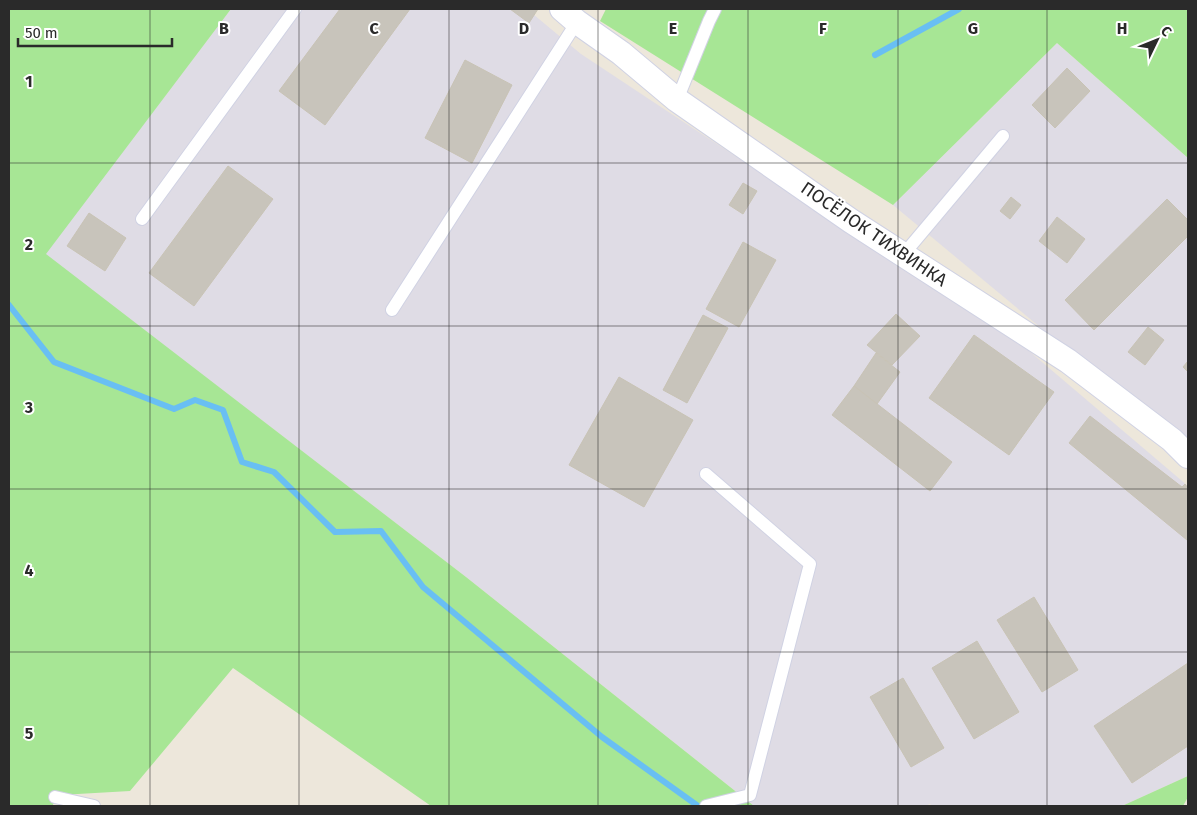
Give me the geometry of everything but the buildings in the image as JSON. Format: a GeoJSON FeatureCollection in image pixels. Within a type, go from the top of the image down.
{"type":"FeatureCollection","features":[{"type":"Feature","properties":{"kind":"street","name":"ПОСЁЛОК ТИХВИНКА"},"geometry":{"type":"LineString","coordinates":[[570,15],[621,53],[677,100],[851,221],[1068,361],[1172,440],[1188,456]]}},
{"type":"Feature","properties":{"kind":"lane"},"geometry":{"type":"LineString","coordinates":[[142,219],[295,9]]}},
{"type":"Feature","properties":{"kind":"lane"},"geometry":{"type":"LineString","coordinates":[[677,100],[715,9]]}},
{"type":"Feature","properties":{"kind":"lane"},"geometry":{"type":"LineString","coordinates":[[392,310],[570,15]]}},
{"type":"Feature","properties":{"kind":"lane"},"geometry":{"type":"LineString","coordinates":[[903,255],[1003,136]]}},
{"type":"Feature","properties":{"kind":"lane"},"geometry":{"type":"LineString","coordinates":[[706,474],[810,564],[750,795],[706,806]]}},
{"type":"Feature","properties":{"kind":"lane"},"geometry":{"type":"LineString","coordinates":[[55,797],[94,806]]}},
{"type":"Feature","properties":{"kind":"shaded area"},"geometry":{"type":"Polygon","coordinates":[[[231,9],[527,9],[581,54],[1029,351],[1188,486],[1188,776],[1122,806],[932,806],[930,804],[925,806],[754,806],[466,577],[45,254],[231,9]]]}},
{"type":"Feature","properties":{"kind":"shaded area"},"geometry":{"type":"Polygon","coordinates":[[[1057,43],[1188,158],[1188,450],[893,205],[1057,43]]]}},
{"type":"Feature","properties":{"kind":"green space"},"geometry":{"type":"Polygon","coordinates":[[[9,9],[231,9],[46,254],[466,577],[754,806],[431,806],[233,668],[130,791],[60,795],[52,806],[9,806],[9,9]]]}},
{"type":"Feature","properties":{"kind":"green space"},"geometry":{"type":"Polygon","coordinates":[[[606,9],[1188,9],[1188,158],[1057,43],[893,205],[600,21],[606,9]]]}},
{"type":"Feature","properties":{"kind":"green space"},"geometry":{"type":"Polygon","coordinates":[[[1188,776],[1188,797],[1183,806],[1122,806],[1188,776]]]}},
{"type":"Feature","properties":{"kind":"waterway"},"geometry":{"type":"LineString","coordinates":[[875,55],[959,9]]}},
{"type":"Feature","properties":{"kind":"waterway"},"geometry":{"type":"LineString","coordinates":[[9,305],[54,362],[174,409],[195,400],[223,410],[242,462],[274,472],[335,532],[381,531],[423,587],[602,737],[698,806]]}}]}
